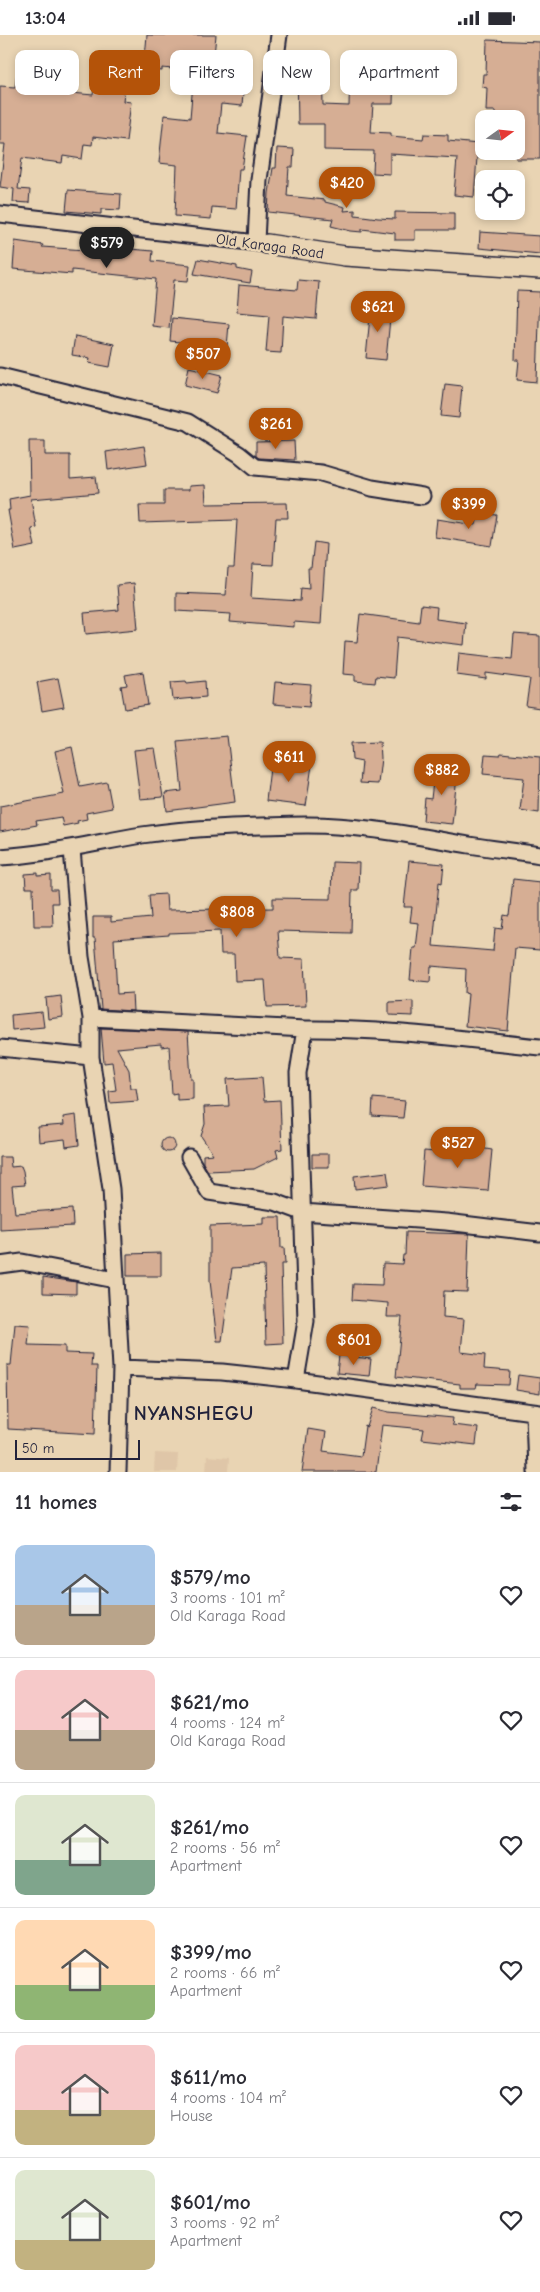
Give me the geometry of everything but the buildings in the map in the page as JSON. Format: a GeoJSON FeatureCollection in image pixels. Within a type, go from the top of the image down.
{"type":"FeatureCollection","features":[{"type":"Feature","properties":{"kind":"street"},"geometry":{"type":"LineString","coordinates":[[262,243],[265,131],[279,35]]}},
{"type":"Feature","properties":{"kind":"street","name":"Old Karaga Road"},"geometry":{"type":"LineString","coordinates":[[0,214],[262,243],[345,257],[540,269]]}},
{"type":"Feature","properties":{"kind":"street"},"geometry":{"type":"LineString","coordinates":[[0,376],[188,422],[239,454],[255,467],[320,473],[372,488],[422,496]]}},
{"type":"Feature","properties":{"kind":"street"},"geometry":{"type":"LineString","coordinates":[[0,857],[72,849],[143,835],[261,826],[309,825],[351,826],[388,830],[540,855]]}},
{"type":"Feature","properties":{"kind":"street"},"geometry":{"type":"LineString","coordinates":[[72,849],[81,957],[91,1018],[91,1057],[111,1189],[121,1368],[118,1472]]}},
{"type":"Feature","properties":{"kind":"street"},"geometry":{"type":"LineString","coordinates":[[91,1018],[305,1029],[339,1028],[540,1047]]}},
{"type":"Feature","properties":{"kind":"street"},"geometry":{"type":"LineString","coordinates":[[296,1380],[306,1321],[298,1073],[305,1029]]}},
{"type":"Feature","properties":{"kind":"street"},"geometry":{"type":"LineString","coordinates":[[0,1048],[91,1057]]}},
{"type":"Feature","properties":{"kind":"street"},"geometry":{"type":"LineString","coordinates":[[189,1157],[209,1192],[275,1203],[302,1212],[331,1216],[446,1222],[540,1233]]}},
{"type":"Feature","properties":{"kind":"street"},"geometry":{"type":"LineString","coordinates":[[0,1265],[22,1262],[115,1280]]}},
{"type":"Feature","properties":{"kind":"street"},"geometry":{"type":"LineString","coordinates":[[121,1368],[222,1372],[296,1380],[537,1413],[536,1472]]}},
{"type":"Feature","properties":{"kind":"shaded area"},"geometry":{"type":"Polygon","coordinates":[[[155,1453],[178,1454],[177,1472],[154,1472],[155,1453]]]}},
{"type":"Feature","properties":{"kind":"shaded area"},"geometry":{"type":"Polygon","coordinates":[[[207,1456],[229,1458],[228,1472],[206,1472],[207,1456]]]}},
{"type":"Feature","properties":{"kind":"district","name":"NYANSHEGU"},"geometry":{"type":"Point","coordinates":[194,1413]}}]}
